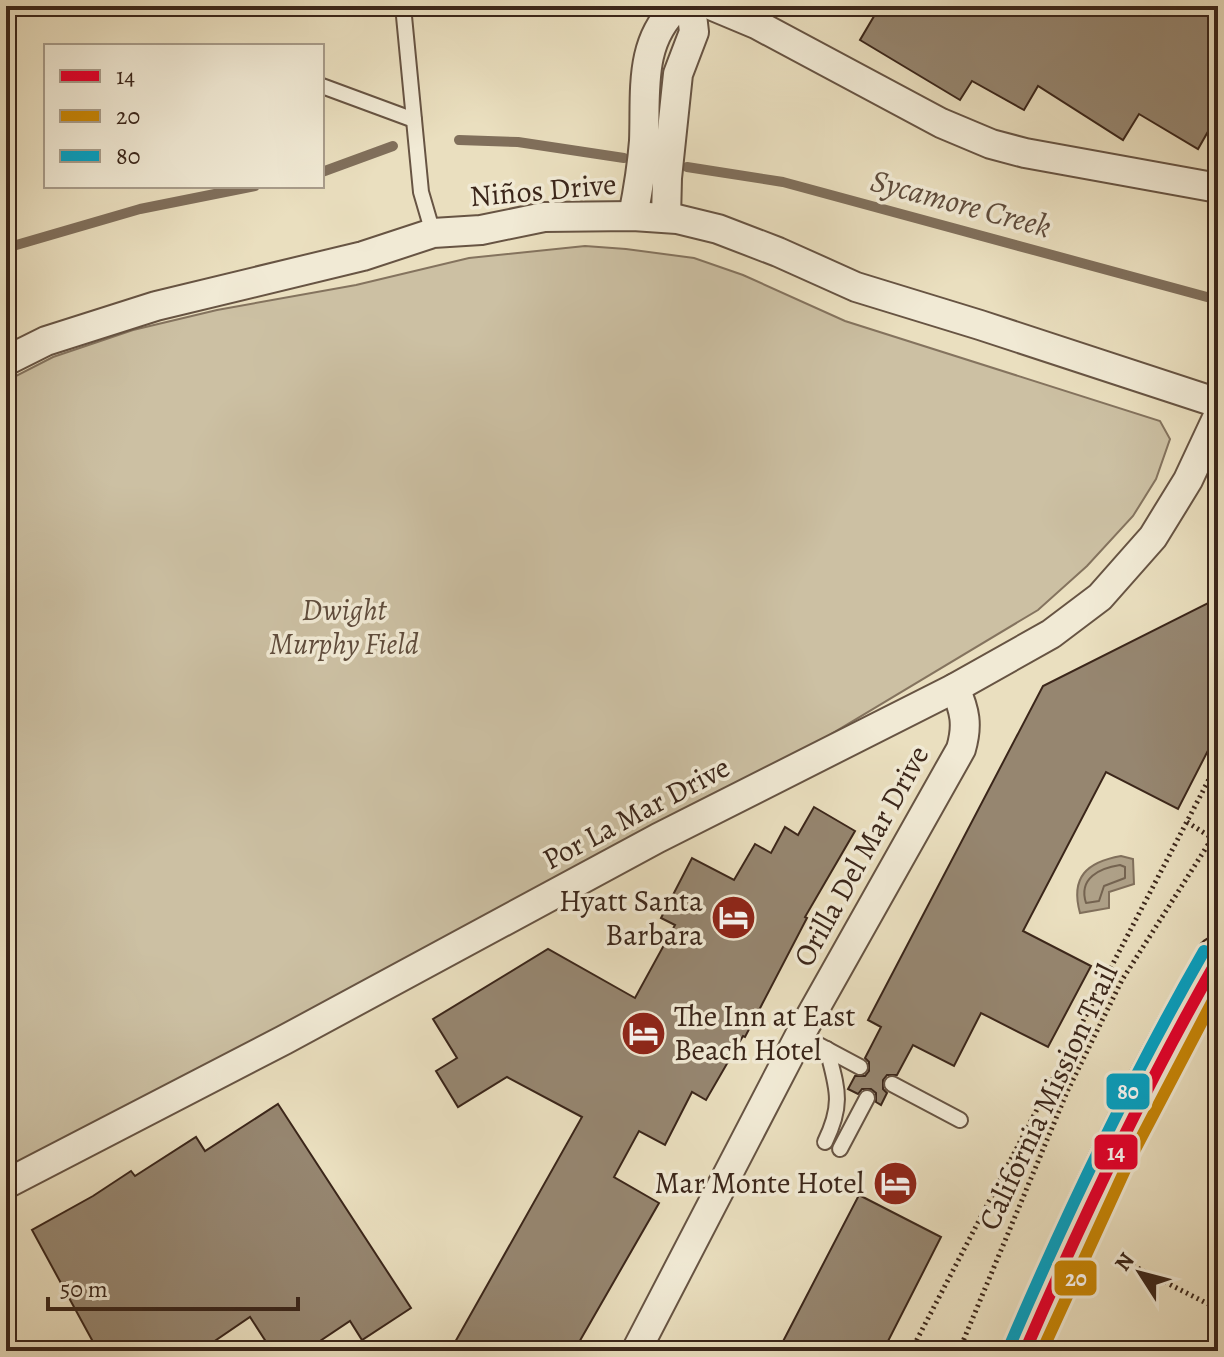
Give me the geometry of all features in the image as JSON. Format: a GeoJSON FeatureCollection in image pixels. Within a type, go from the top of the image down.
{"type":"FeatureCollection","features":[{"type":"Feature","properties":{"kind":"main road"},"geometry":{"type":"LineString","coordinates":[[1025,1351],[1064,1258],[1131,1118],[1218,959]]}},
{"type":"Feature","properties":{"kind":"street"},"geometry":{"type":"LineString","coordinates":[[633,216],[642,164],[646,66],[661,20],[678,6]]}},
{"type":"Feature","properties":{"kind":"street"},"geometry":{"type":"LineString","coordinates":[[666,218],[678,74],[694,32],[691,6]]}},
{"type":"Feature","properties":{"kind":"street"},"geometry":{"type":"LineString","coordinates":[[713,6],[756,24],[941,123],[991,144],[1213,189]]}},
{"type":"Feature","properties":{"kind":"street","name":"Niños Drive"},"geometry":{"type":"LineString","coordinates":[[6,361],[46,341],[156,306],[363,256],[433,233],[481,230],[544,217],[633,216],[666,218],[718,229],[856,287],[1218,403]]}},
{"type":"Feature","properties":{"kind":"street","name":"Por La Mar Drive"},"geometry":{"type":"LineString","coordinates":[[6,1184],[284,1040],[658,838],[955,688],[1051,634],[1100,597],[1153,537],[1170,513],[1218,416]]}},
{"type":"Feature","properties":{"kind":"street","name":"Orilla Del Mar Drive"},"geometry":{"type":"LineString","coordinates":[[636,1351],[800,1035],[961,749],[966,731],[965,711],[955,688]]}},
{"type":"Feature","properties":{"kind":"lane"},"geometry":{"type":"LineString","coordinates":[[403,6],[421,192],[433,233]]}},
{"type":"Feature","properties":{"kind":"lane"},"geometry":{"type":"LineString","coordinates":[[324,87],[414,120]]}},
{"type":"Feature","properties":{"kind":"lane"},"geometry":{"type":"LineString","coordinates":[[800,1035],[860,1067]]}},
{"type":"Feature","properties":{"kind":"lane"},"geometry":{"type":"LineString","coordinates":[[825,1142],[834,1124],[839,1101],[827,1049]]}},
{"type":"Feature","properties":{"kind":"lane"},"geometry":{"type":"LineString","coordinates":[[892,1084],[960,1120]]}},
{"type":"Feature","properties":{"kind":"lane"},"geometry":{"type":"LineString","coordinates":[[840,1149],[867,1098]]}},
{"type":"Feature","properties":{"kind":"path"},"geometry":{"type":"LineString","coordinates":[[911,1351],[1218,762]]}},
{"type":"Feature","properties":{"kind":"path"},"geometry":{"type":"LineString","coordinates":[[1187,822],[1212,838]]}},
{"type":"Feature","properties":{"kind":"path","name":"California Mission Trail"},"geometry":{"type":"LineString","coordinates":[[959,1351],[1067,1092],[1122,980],[1218,829]]}},
{"type":"Feature","properties":{"kind":"path"},"geometry":{"type":"LineString","coordinates":[[1122,1260],[1218,1309]]}},
{"type":"Feature","properties":{"kind":"green space","name":"Dwight Murphy Field"},"geometry":{"type":"Polygon","coordinates":[[[585,246],[694,258],[743,275],[845,321],[1160,421],[1170,439],[1156,479],[1133,516],[1087,566],[1038,610],[658,838],[6,1184],[6,381],[53,357],[133,330],[217,310],[356,285],[469,258],[585,246]]]}},
{"type":"Feature","properties":{"kind":"water"},"geometry":{"type":"Polygon","coordinates":[[[1121,856],[1133,859],[1134,884],[1109,892],[1109,908],[1080,913],[1077,890],[1084,873],[1099,862],[1121,856]]]}},
{"type":"Feature","properties":{"kind":"building"},"geometry":{"type":"Polygon","coordinates":[[[880,6],[1207,6],[1218,14],[1218,114],[1198,149],[1139,114],[1123,140],[1038,86],[1024,110],[972,81],[960,100],[860,40],[880,6]]]}},
{"type":"Feature","properties":{"kind":"building"},"geometry":{"type":"Polygon","coordinates":[[[1218,598],[1218,731],[1178,809],[1106,772],[1023,931],[1091,966],[1048,1047],[981,1013],[954,1066],[913,1045],[897,1075],[887,1075],[883,1080],[883,1089],[887,1093],[881,1105],[876,1102],[876,1093],[871,1089],[862,1089],[858,1094],[848,1089],[855,1076],[865,1076],[869,1071],[869,1062],[865,1058],[881,1027],[868,1020],[1043,686],[1218,598]]]}},
{"type":"Feature","properties":{"kind":"building"},"geometry":{"type":"Polygon","coordinates":[[[814,807],[855,831],[805,917],[745,1037],[706,1100],[692,1092],[665,1145],[639,1131],[614,1177],[659,1203],[574,1351],[450,1351],[582,1117],[507,1077],[458,1107],[436,1071],[457,1058],[433,1019],[548,949],[635,998],[675,925],[661,918],[692,858],[734,880],[755,844],[771,853],[785,827],[798,835],[814,807]]]}},
{"type":"Feature","properties":{"kind":"building"},"geometry":{"type":"Polygon","coordinates":[[[278,1104],[411,1308],[362,1340],[350,1321],[305,1351],[272,1351],[250,1317],[200,1351],[98,1351],[32,1230],[131,1171],[135,1176],[196,1137],[205,1151],[278,1104]]]}},
{"type":"Feature","properties":{"kind":"building"},"geometry":{"type":"Polygon","coordinates":[[[859,1195],[941,1237],[883,1351],[778,1351],[859,1195]]]}},
{"type":"Feature","properties":{"kind":"waterway","name":"Sycamore Creek"},"geometry":{"type":"LineString","coordinates":[[459,140],[518,142],[624,158]]}},
{"type":"Feature","properties":{"kind":"waterway","name":"Sycamore Creek"},"geometry":{"type":"LineString","coordinates":[[324,171],[393,146]]}},
{"type":"Feature","properties":{"kind":"waterway","name":"Sycamore Creek"},"geometry":{"type":"LineString","coordinates":[[687,167],[783,182],[1218,300]]}},
{"type":"Feature","properties":{"kind":"waterway","name":"Sycamore Creek"},"geometry":{"type":"LineString","coordinates":[[6,248],[140,209],[245,188]]}},
{"type":"Feature","properties":{"kind":"transit line","name":"80"},"geometry":{"type":"LineString","coordinates":[[1010,1345],[1101,1145],[1204,951]]}},
{"type":"Feature","properties":{"kind":"transit line","name":"14"},"geometry":{"type":"LineString","coordinates":[[1025,1351],[1116,1152],[1218,959]]}},
{"type":"Feature","properties":{"kind":"transit line","name":"20"},"geometry":{"type":"LineString","coordinates":[[1042,1351],[1130,1159],[1218,991]]}},
{"type":"Feature","properties":{"kind":"place","name":"Hyatt Santa Barbara"},"geometry":{"type":"Point","coordinates":[734,918]}},
{"type":"Feature","properties":{"kind":"place","name":"The Inn at East Beach Hotel"},"geometry":{"type":"Point","coordinates":[643,1033]}},
{"type":"Feature","properties":{"kind":"place","name":"Mar Monte Hotel"},"geometry":{"type":"Point","coordinates":[895,1183]}}]}
